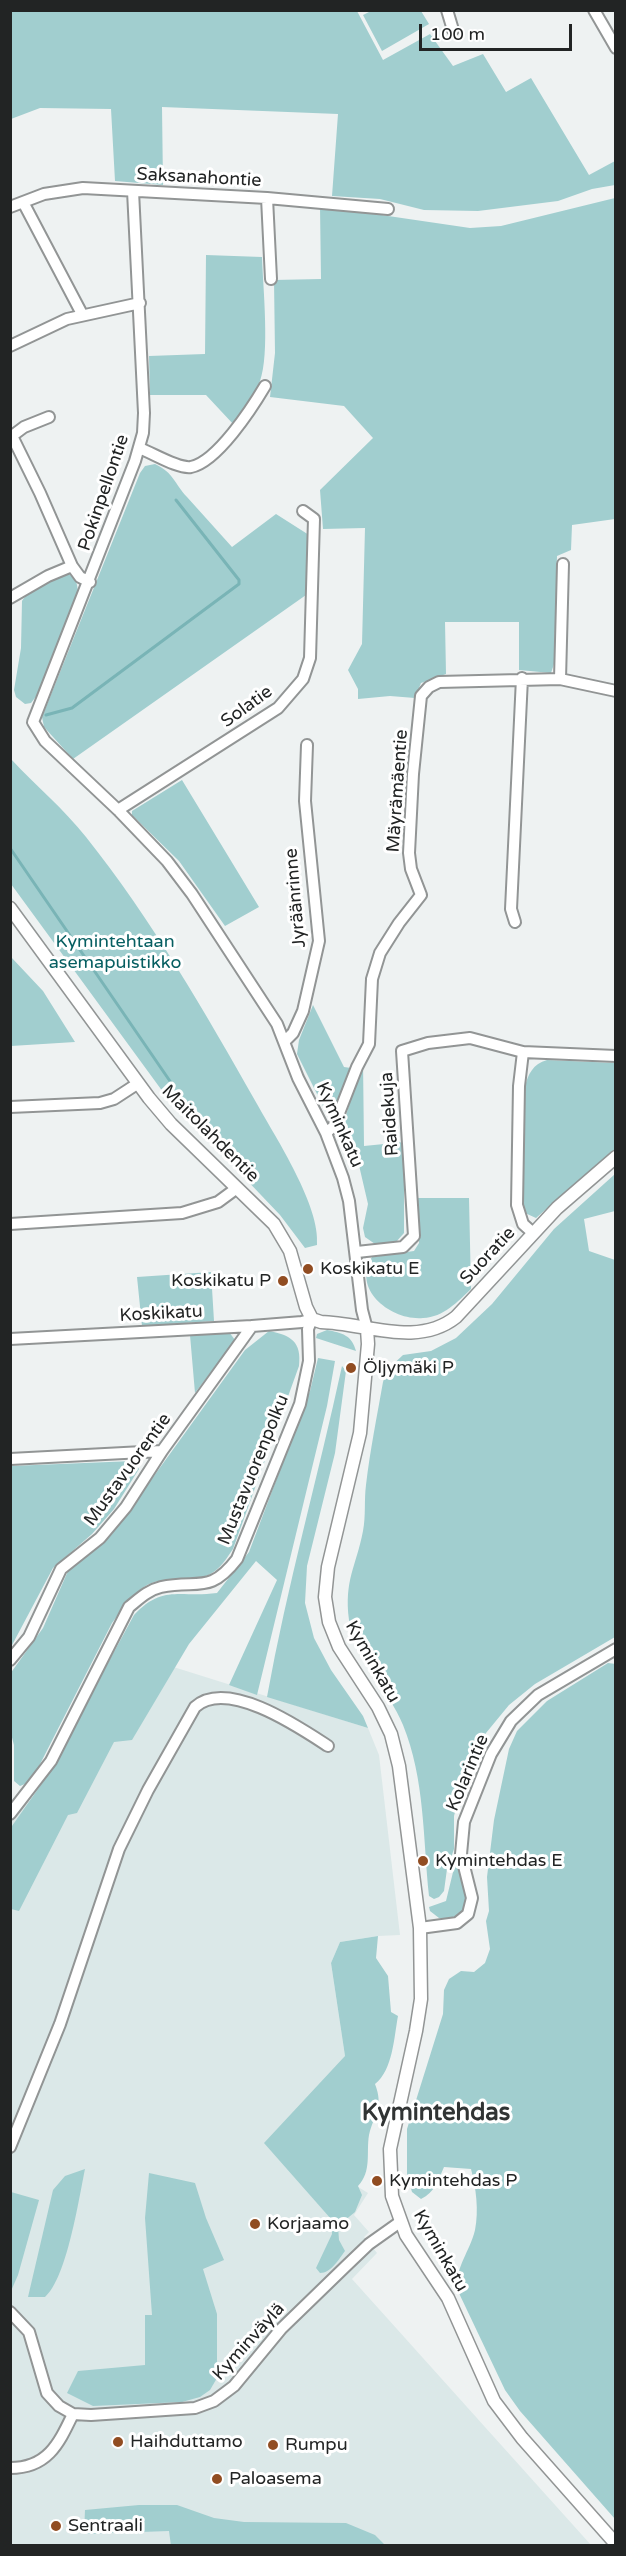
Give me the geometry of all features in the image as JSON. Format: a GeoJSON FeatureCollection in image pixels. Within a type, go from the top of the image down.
{"type":"FeatureCollection","features":[{"type":"Feature","properties":{"kind":"street"},"geometry":{"type":"LineString","coordinates":[[447,10],[453,30]]}},
{"type":"Feature","properties":{"kind":"street"},"geometry":{"type":"LineString","coordinates":[[594,10],[615,48]]}},
{"type":"Feature","properties":{"kind":"street","name":"Saksanahontie"},"geometry":{"type":"LineString","coordinates":[[10,207],[44,194],[83,188],[267,198],[388,209]]}},
{"type":"Feature","properties":{"kind":"street","name":"Pokinpellontie"},"geometry":{"type":"LineString","coordinates":[[33,722],[90,582],[139,448],[144,413],[133,191]]}},
{"type":"Feature","properties":{"kind":"street"},"geometry":{"type":"LineString","coordinates":[[267,198],[271,279]]}},
{"type":"Feature","properties":{"kind":"street"},"geometry":{"type":"LineString","coordinates":[[23,202],[82,314]]}},
{"type":"Feature","properties":{"kind":"street"},"geometry":{"type":"LineString","coordinates":[[10,346],[82,314],[140,303]]}},
{"type":"Feature","properties":{"kind":"street"},"geometry":{"type":"LineString","coordinates":[[139,448],[177,465],[191,467],[224,443],[249,414],[265,386]]}},
{"type":"Feature","properties":{"kind":"street"},"geometry":{"type":"LineString","coordinates":[[50,417],[24,427],[12,436],[72,566],[80,577],[90,582]]}},
{"type":"Feature","properties":{"kind":"street","name":"Solatie"},"geometry":{"type":"LineString","coordinates":[[118,810],[278,708],[303,679],[310,658],[314,519],[303,511]]}},
{"type":"Feature","properties":{"kind":"street"},"geometry":{"type":"LineString","coordinates":[[560,679],[563,564]]}},
{"type":"Feature","properties":{"kind":"street"},"geometry":{"type":"LineString","coordinates":[[10,597],[72,566]]}},
{"type":"Feature","properties":{"kind":"street"},"geometry":{"type":"LineString","coordinates":[[515,922],[510,909],[522,678]]}},
{"type":"Feature","properties":{"kind":"street","name":"Mäyrämäentie"},"geometry":{"type":"LineString","coordinates":[[326,1133],[334,1126],[357,1067],[369,1044],[372,979],[375,966],[386,943],[422,895],[411,869],[409,853],[413,774],[421,696],[429,687],[439,682],[522,678],[560,679],[615,691]]}},
{"type":"Feature","properties":{"kind":"street","name":"Kyminkatu"},"geometry":{"type":"LineString","coordinates":[[33,722],[45,741],[118,810],[167,861],[192,894],[268,1009],[285,1041],[303,1087],[326,1133],[349,1201],[368,1344],[360,1433],[328,1567],[325,1597],[329,1622],[339,1647],[378,1707],[391,1734],[399,1766],[420,1928],[422,1979],[419,2016],[389,2160],[392,2196],[400,2222],[448,2298],[486,2386],[501,2412],[615,2544]]}},
{"type":"Feature","properties":{"kind":"street","name":"Jyräänrinne"},"geometry":{"type":"LineString","coordinates":[[285,1041],[293,1033],[303,1011],[319,941],[305,801],[307,745]]}},
{"type":"Feature","properties":{"kind":"street","name":"Maitolahdentie"},"geometry":{"type":"LineString","coordinates":[[10,908],[137,1084],[171,1124],[262,1210],[282,1236],[290,1251],[306,1307],[312,1319]]}},
{"type":"Feature","properties":{"kind":"street","name":"Raidekuja"},"geometry":{"type":"LineString","coordinates":[[357,1252],[403,1247],[414,1236],[402,1052],[428,1043],[470,1038],[523,1052]]}},
{"type":"Feature","properties":{"kind":"street"},"geometry":{"type":"LineString","coordinates":[[533,1233],[523,1224],[518,1205],[519,1086],[523,1052],[615,1056]]}},
{"type":"Feature","properties":{"kind":"street"},"geometry":{"type":"LineString","coordinates":[[10,1107],[100,1103],[114,1099],[137,1084]]}},
{"type":"Feature","properties":{"kind":"street","name":"Suoratie"},"geometry":{"type":"LineString","coordinates":[[367,1329],[408,1333],[427,1331],[443,1326],[456,1317],[533,1233],[585,1182],[615,1157]]}},
{"type":"Feature","properties":{"kind":"street"},"geometry":{"type":"LineString","coordinates":[[10,1224],[182,1213],[218,1202],[237,1188]]}},
{"type":"Feature","properties":{"kind":"street"},"geometry":{"type":"LineString","coordinates":[[312,1319],[367,1329]]}},
{"type":"Feature","properties":{"kind":"street","name":"Koskikatu"},"geometry":{"type":"LineString","coordinates":[[10,1339],[252,1326],[302,1322],[312,1319]]}},
{"type":"Feature","properties":{"kind":"street","name":"Mustavuorenpolku"},"geometry":{"type":"LineString","coordinates":[[10,1814],[51,1761],[129,1607],[147,1592],[161,1587],[214,1581],[237,1559],[300,1404],[309,1361],[308,1329],[312,1319]]}},
{"type":"Feature","properties":{"kind":"street","name":"Mustavuorentie"},"geometry":{"type":"LineString","coordinates":[[10,1660],[29,1637],[61,1569],[100,1538],[126,1507],[162,1451],[252,1326]]}},
{"type":"Feature","properties":{"kind":"street"},"geometry":{"type":"LineString","coordinates":[[10,1459],[162,1451]]}},
{"type":"Feature","properties":{"kind":"street","name":"Kolarintie"},"geometry":{"type":"LineString","coordinates":[[420,1928],[457,1923],[468,1914],[472,1898],[460,1854],[464,1822],[491,1754],[511,1721],[538,1695],[615,1649]]}},
{"type":"Feature","properties":{"kind":"street"},"geometry":{"type":"LineString","coordinates":[[10,2147],[60,2024],[119,1849],[153,1781],[195,1707],[204,1700],[214,1697],[246,1703],[288,1720],[328,1746]]}},
{"type":"Feature","properties":{"kind":"street","name":"Kyminväylä"},"geometry":{"type":"LineString","coordinates":[[73,2414],[91,2415],[195,2408],[214,2401],[234,2386],[281,2328],[369,2244],[400,2222]]}},
{"type":"Feature","properties":{"kind":"street"},"geometry":{"type":"LineString","coordinates":[[10,2312],[29,2332],[46,2393],[58,2406],[73,2414],[58,2446],[49,2455],[24,2467],[10,2468]]}},
{"type":"Feature","properties":{"kind":"shaded area"},"geometry":{"type":"Polygon","coordinates":[[[148,1659],[368,1728],[379,1755],[400,1935],[340,1942],[331,1963],[345,2056],[290,2145],[368,2193],[354,2215],[369,2232],[364,2237],[377,2253],[352,2279],[591,2545],[11,2545],[10,1820],[40,1790],[148,1659]]]}},
{"type":"Feature","properties":{"kind":"green space"},"geometry":{"type":"Polygon","coordinates":[[[11,10],[357,11],[383,60],[430,34],[453,66],[483,54],[506,92],[531,78],[589,175],[615,161],[615,185],[592,189],[558,201],[478,211],[424,210],[380,199],[332,196],[338,114],[162,107],[163,185],[115,181],[111,109],[40,108],[11,119],[11,10]]]}},
{"type":"Feature","properties":{"kind":"green space"},"geometry":{"type":"Polygon","coordinates":[[[371,11],[421,11],[429,24],[382,51],[363,15],[371,11]]]}},
{"type":"Feature","properties":{"kind":"green space"},"geometry":{"type":"Polygon","coordinates":[[[615,198],[615,519],[572,525],[571,550],[557,556],[554,664],[551,673],[519,670],[519,622],[445,622],[446,674],[421,683],[415,698],[390,696],[358,699],[358,689],[348,670],[362,644],[365,528],[323,529],[320,490],[373,438],[344,406],[270,397],[275,353],[274,280],[321,279],[320,206],[470,228],[501,226],[615,198]]]}},
{"type":"Feature","properties":{"kind":"green space"},"geometry":{"type":"Polygon","coordinates":[[[206,255],[262,257],[265,338],[263,369],[255,393],[234,425],[206,395],[150,395],[149,356],[205,354],[206,255]]]}},
{"type":"Feature","properties":{"kind":"green space"},"geometry":{"type":"Polygon","coordinates":[[[155,464],[170,475],[232,547],[276,514],[309,535],[306,595],[73,759],[44,727],[42,717],[140,473],[145,466],[155,464]]]}},
{"type":"Feature","properties":{"kind":"green space"},"geometry":{"type":"Polygon","coordinates":[[[69,574],[76,580],[79,596],[38,694],[31,703],[25,704],[16,697],[14,690],[21,648],[22,601],[25,596],[43,584],[69,574]]]}},
{"type":"Feature","properties":{"kind":"green space","name":"Kymintehtaan asemapuistikko"},"geometry":{"type":"Polygon","coordinates":[[[11,759],[86,837],[133,901],[177,967],[296,1173],[312,1212],[317,1245],[305,1248],[280,1215],[163,1092],[11,884],[11,759]]]}},
{"type":"Feature","properties":{"kind":"green space"},"geometry":{"type":"Polygon","coordinates":[[[182,780],[259,907],[225,926],[179,861],[132,815],[132,811],[182,780]]]}},
{"type":"Feature","properties":{"kind":"green space"},"geometry":{"type":"Polygon","coordinates":[[[11,957],[43,991],[75,1042],[11,1046],[11,957]]]}},
{"type":"Feature","properties":{"kind":"green space"},"geometry":{"type":"Polygon","coordinates":[[[313,1005],[344,1067],[351,1068],[333,1111],[326,1112],[297,1054],[299,1040],[313,1005]]]}},
{"type":"Feature","properties":{"kind":"green space"},"geometry":{"type":"Polygon","coordinates":[[[547,1060],[615,1063],[615,1149],[536,1218],[525,1213],[522,1200],[525,1087],[532,1070],[547,1060]]]}},
{"type":"Feature","properties":{"kind":"green space"},"geometry":{"type":"Polygon","coordinates":[[[363,1061],[364,1146],[404,1142],[404,1233],[396,1242],[375,1244],[365,1237],[363,1228],[368,1204],[358,1161],[345,1147],[341,1131],[363,1061]]]}},
{"type":"Feature","properties":{"kind":"green space"},"geometry":{"type":"Polygon","coordinates":[[[615,1174],[615,1211],[584,1219],[589,1251],[615,1260],[615,1637],[535,1684],[509,1705],[486,1733],[466,1770],[454,1816],[454,1849],[447,1869],[444,1891],[434,1899],[429,1896],[422,1809],[416,1766],[410,1746],[397,1712],[358,1648],[349,1620],[349,1584],[363,1531],[365,1491],[383,1382],[387,1370],[403,1355],[431,1351],[456,1338],[492,1304],[554,1229],[615,1174]]]}},
{"type":"Feature","properties":{"kind":"green space"},"geometry":{"type":"Polygon","coordinates":[[[418,1198],[469,1198],[471,1289],[444,1312],[431,1317],[411,1318],[388,1309],[378,1301],[367,1281],[367,1269],[372,1257],[414,1251],[419,1243],[418,1198]]]}},
{"type":"Feature","properties":{"kind":"green space"},"geometry":{"type":"Polygon","coordinates":[[[211,1272],[214,1321],[142,1326],[137,1277],[211,1272]]]}},
{"type":"Feature","properties":{"kind":"green space"},"geometry":{"type":"Polygon","coordinates":[[[327,1330],[349,1338],[356,1351],[316,1338],[317,1334],[327,1330]]]}},
{"type":"Feature","properties":{"kind":"green space"},"geometry":{"type":"Polygon","coordinates":[[[269,1331],[289,1338],[297,1345],[299,1366],[233,1549],[220,1566],[208,1575],[200,1578],[155,1582],[142,1588],[132,1597],[112,1623],[37,1770],[25,1784],[20,1786],[14,1781],[14,1745],[10,1730],[10,1674],[43,1628],[68,1571],[112,1534],[245,1350],[269,1331]]]}},
{"type":"Feature","properties":{"kind":"green space"},"geometry":{"type":"Polygon","coordinates":[[[229,1332],[235,1340],[195,1393],[190,1335],[229,1332]]]}},
{"type":"Feature","properties":{"kind":"green space"},"geometry":{"type":"Polygon","coordinates":[[[318,1358],[335,1361],[327,1406],[257,1695],[229,1685],[277,1580],[256,1561],[189,1644],[132,1740],[114,1742],[77,1813],[68,1815],[19,1911],[11,1909],[12,1826],[45,1779],[134,1615],[144,1605],[163,1596],[217,1593],[249,1552],[310,1391],[318,1358]]]}},
{"type":"Feature","properties":{"kind":"green space"},"geometry":{"type":"Polygon","coordinates":[[[342,1366],[346,1371],[335,1453],[307,1566],[305,1603],[314,1638],[331,1670],[363,1716],[368,1728],[267,1697],[342,1366]]]}},
{"type":"Feature","properties":{"kind":"green space"},"geometry":{"type":"Polygon","coordinates":[[[133,1461],[139,1469],[114,1509],[92,1534],[53,1568],[11,1647],[11,1466],[133,1461]]]}},
{"type":"Feature","properties":{"kind":"green space"},"geometry":{"type":"Polygon","coordinates":[[[608,1663],[616,1664],[615,2519],[520,2411],[505,2390],[457,2289],[458,2274],[473,2238],[477,2215],[471,2169],[444,2167],[433,2189],[421,2199],[412,2192],[407,2175],[407,2129],[443,2014],[444,1990],[449,1979],[461,1971],[474,1972],[485,1963],[490,1949],[486,1921],[489,1911],[487,1877],[494,1820],[509,1749],[517,1731],[547,1701],[608,1663]]]}},
{"type":"Feature","properties":{"kind":"green space"},"geometry":{"type":"Polygon","coordinates":[[[458,1862],[465,1891],[464,1909],[460,1915],[452,1918],[439,1918],[430,1911],[429,1907],[446,1901],[454,1868],[458,1862]]]}},
{"type":"Feature","properties":{"kind":"green space"},"geometry":{"type":"Polygon","coordinates":[[[378,1936],[376,1958],[388,1976],[391,2012],[398,2016],[394,2043],[386,2070],[375,2084],[379,2099],[369,2135],[367,2168],[358,2186],[362,2195],[355,2212],[338,2226],[339,2240],[345,2251],[331,2268],[320,2273],[316,2268],[332,2234],[331,2219],[264,2143],[345,2056],[331,1963],[340,1942],[378,1936]]]}},
{"type":"Feature","properties":{"kind":"green space"},"geometry":{"type":"Polygon","coordinates":[[[85,2169],[76,2217],[60,2273],[45,2297],[28,2297],[53,2190],[65,2176],[85,2169]]]}},
{"type":"Feature","properties":{"kind":"green space"},"geometry":{"type":"Polygon","coordinates":[[[149,2173],[195,2183],[206,2218],[224,2260],[203,2269],[217,2314],[217,2378],[210,2390],[200,2397],[182,2402],[93,2406],[67,2393],[78,2371],[145,2365],[145,2315],[152,2315],[145,2218],[149,2173]]]}},
{"type":"Feature","properties":{"kind":"green space"},"geometry":{"type":"Polygon","coordinates":[[[11,2192],[39,2200],[18,2275],[11,2291],[11,2192]]]}},
{"type":"Feature","properties":{"kind":"green space"},"geometry":{"type":"Polygon","coordinates":[[[139,2505],[177,2505],[214,2518],[244,2522],[346,2523],[375,2535],[385,2545],[171,2546],[169,2531],[84,2534],[85,2510],[139,2505]]]}},
{"type":"Feature","properties":{"kind":"waterway"},"geometry":{"type":"LineString","coordinates":[[46,715],[72,708],[239,584],[239,580],[176,500]]}},
{"type":"Feature","properties":{"kind":"waterway"},"geometry":{"type":"LineString","coordinates":[[10,848],[174,1087]]}},
{"type":"Feature","properties":{"kind":"place","name":"Koskikatu E"},"geometry":{"type":"Point","coordinates":[308,1269]}},
{"type":"Feature","properties":{"kind":"place","name":"Koskikatu P"},"geometry":{"type":"Point","coordinates":[283,1281]}},
{"type":"Feature","properties":{"kind":"place","name":"Öljymäki P"},"geometry":{"type":"Point","coordinates":[351,1368]}},
{"type":"Feature","properties":{"kind":"place","name":"Kymintehdas E"},"geometry":{"type":"Point","coordinates":[423,1861]}},
{"type":"Feature","properties":{"kind":"place","name":"Kymintehdas P"},"geometry":{"type":"Point","coordinates":[377,2181]}},
{"type":"Feature","properties":{"kind":"place","name":"Korjaamo"},"geometry":{"type":"Point","coordinates":[255,2224]}},
{"type":"Feature","properties":{"kind":"place","name":"Haihduttamo"},"geometry":{"type":"Point","coordinates":[118,2442]}},
{"type":"Feature","properties":{"kind":"place","name":"Rumpu"},"geometry":{"type":"Point","coordinates":[273,2445]}},
{"type":"Feature","properties":{"kind":"place","name":"Paloasema"},"geometry":{"type":"Point","coordinates":[217,2479]}},
{"type":"Feature","properties":{"kind":"place","name":"Sentraali"},"geometry":{"type":"Point","coordinates":[56,2526]}},
{"type":"Feature","properties":{"kind":"district","name":"Kymintehdas"},"geometry":{"type":"Point","coordinates":[436,2114]}}]}
